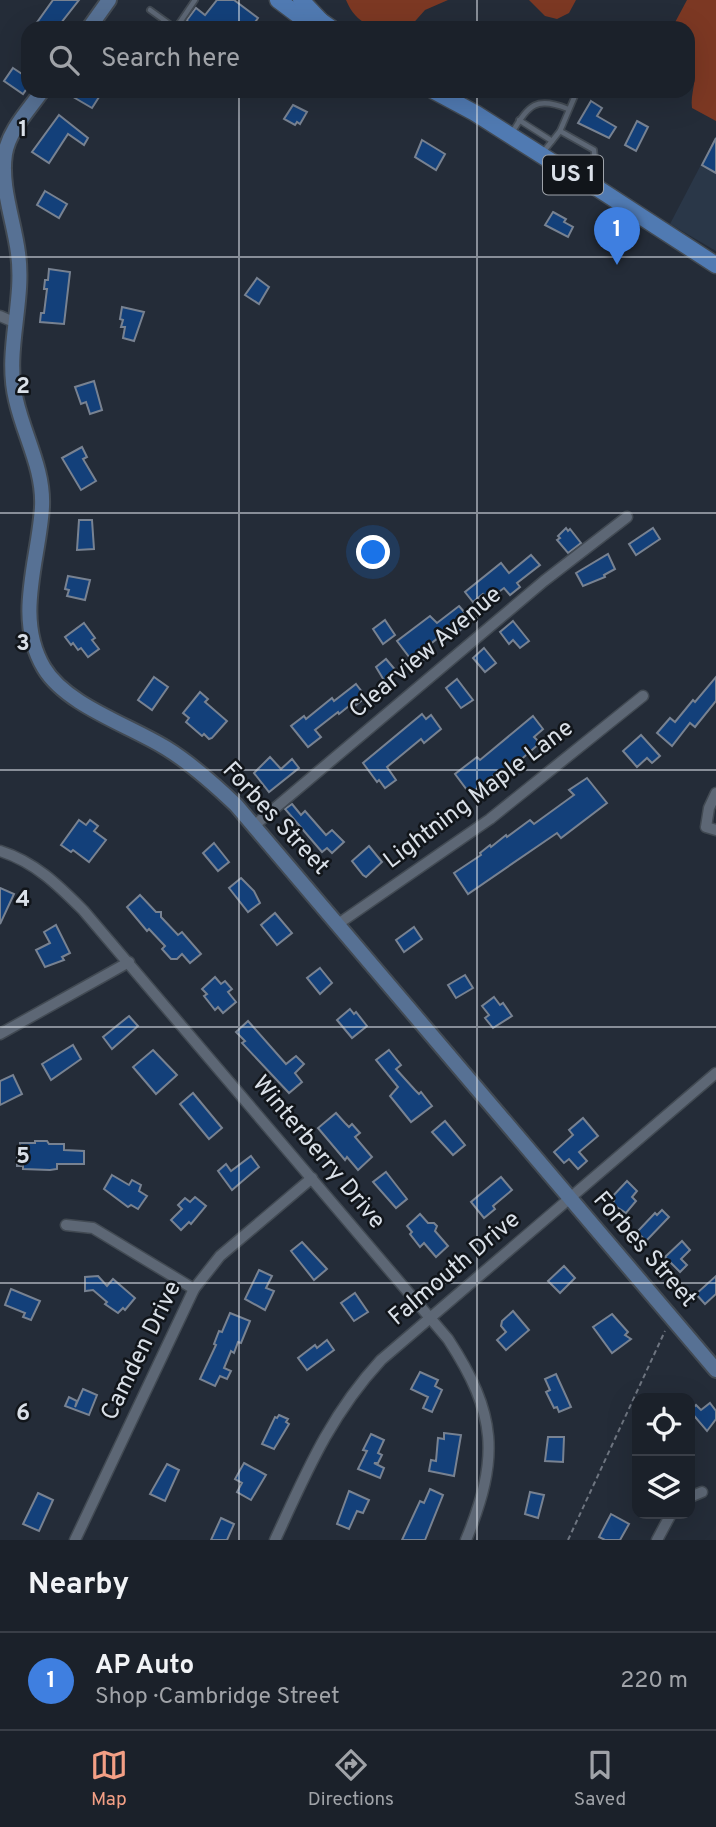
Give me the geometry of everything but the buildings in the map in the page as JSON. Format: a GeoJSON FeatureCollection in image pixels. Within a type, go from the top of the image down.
{"type":"FeatureCollection","features":[{"type":"Feature","properties":{"kind":"main road"},"geometry":{"type":"LineString","coordinates":[[278,0],[300,20],[305,21]]}},
{"type":"Feature","properties":{"kind":"main road"},"geometry":{"type":"LineString","coordinates":[[301,0],[322,21]]}},
{"type":"Feature","properties":{"kind":"main road","name":"US 1"},"geometry":{"type":"LineString","coordinates":[[446,98],[588,182],[716,265]]}},
{"type":"Feature","properties":{"kind":"street"},"geometry":{"type":"LineString","coordinates":[[94,21],[109,0]]}},
{"type":"Feature","properties":{"kind":"street","name":"Forbes Street"},"geometry":{"type":"LineString","coordinates":[[38,98],[13,131],[2,154],[19,264],[12,380],[42,490],[29,610],[30,628],[38,658],[65,691],[168,749],[193,767],[255,825],[716,1370]]}},
{"type":"Feature","properties":{"kind":"street"},"geometry":{"type":"LineString","coordinates":[[0,316],[16,323]]}},
{"type":"Feature","properties":{"kind":"street","name":"Clearview Avenue"},"geometry":{"type":"LineString","coordinates":[[255,825],[544,580],[627,517]]}},
{"type":"Feature","properties":{"kind":"street","name":"Lightning Maple Lane"},"geometry":{"type":"LineString","coordinates":[[338,924],[490,819],[643,696]]}},
{"type":"Feature","properties":{"kind":"street"},"geometry":{"type":"LineString","coordinates":[[711,828],[709,808],[716,793]]}},
{"type":"Feature","properties":{"kind":"street","name":"Winterberry Drive"},"geometry":{"type":"LineString","coordinates":[[0,851],[30,864],[55,882],[130,962],[363,1241],[430,1317],[463,1361],[483,1408],[490,1447],[486,1486],[466,1540]]}},
{"type":"Feature","properties":{"kind":"street"},"geometry":{"type":"LineString","coordinates":[[0,1034],[130,962]]}},
{"type":"Feature","properties":{"kind":"street","name":"Falmouth Drive"},"geometry":{"type":"LineString","coordinates":[[275,1540],[317,1450],[349,1397],[381,1360],[716,1073]]}},
{"type":"Feature","properties":{"kind":"street","name":"Camden Drive"},"geometry":{"type":"LineString","coordinates":[[75,1540],[194,1289],[220,1256],[312,1178]]}},
{"type":"Feature","properties":{"kind":"street"},"geometry":{"type":"LineString","coordinates":[[66,1225],[93,1228],[194,1289]]}},
{"type":"Feature","properties":{"kind":"street"},"geometry":{"type":"LineString","coordinates":[[695,1495],[702,1492]]}},
{"type":"Feature","properties":{"kind":"street"},"geometry":{"type":"LineString","coordinates":[[657,1540],[668,1519]]}},
{"type":"Feature","properties":{"kind":"lane"},"geometry":{"type":"LineString","coordinates":[[180,21],[195,0]]}},
{"type":"Feature","properties":{"kind":"lane"},"geometry":{"type":"LineString","coordinates":[[150,10],[165,21]]}},
{"type":"Feature","properties":{"kind":"lane"},"geometry":{"type":"LineString","coordinates":[[541,154],[560,131],[573,98]]}},
{"type":"Feature","properties":{"kind":"lane"},"geometry":{"type":"LineString","coordinates":[[510,135],[524,113],[536,103],[548,102],[568,108]]}},
{"type":"Feature","properties":{"kind":"lane"},"geometry":{"type":"LineString","coordinates":[[519,120],[552,141]]}},
{"type":"Feature","properties":{"kind":"lane"},"geometry":{"type":"LineString","coordinates":[[560,131],[594,150],[595,163],[588,182]]}},
{"type":"Feature","properties":{"kind":"path"},"geometry":{"type":"LineString","coordinates":[[568,1540],[671,1317]]}},
{"type":"Feature","properties":{"kind":"shaded area"},"geometry":{"type":"Polygon","coordinates":[[[346,0],[448,0],[425,10],[415,21],[363,21],[351,10],[346,0]]]}},
{"type":"Feature","properties":{"kind":"shaded area"},"geometry":{"type":"Polygon","coordinates":[[[529,0],[576,0],[569,13],[557,19],[545,16],[529,0]]]}},
{"type":"Feature","properties":{"kind":"shaded area"},"geometry":{"type":"Polygon","coordinates":[[[687,0],[716,0],[716,121],[692,108],[692,98],[695,98],[695,21],[676,21],[687,0]]]}},
{"type":"Feature","properties":{"kind":"shaded area"},"geometry":{"type":"Polygon","coordinates":[[[716,136],[716,251],[670,224],[716,136]]]}},
{"type":"Feature","properties":{"kind":"place","name":"AP Auto"},"geometry":{"type":"Point","coordinates":[617,265]}}]}
